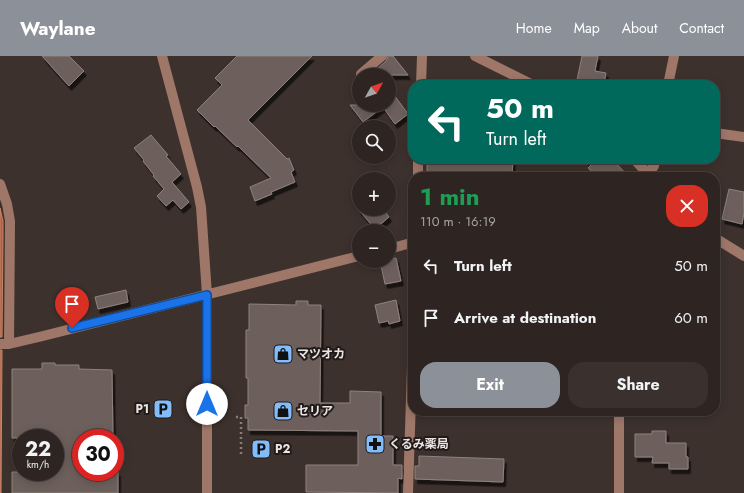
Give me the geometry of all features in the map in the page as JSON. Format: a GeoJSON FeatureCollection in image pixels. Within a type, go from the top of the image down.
{"type":"FeatureCollection","features":[{"type":"Feature","properties":{"kind":"street"},"geometry":{"type":"LineString","coordinates":[[162,56],[200,197],[207,295],[207,493]]}},
{"type":"Feature","properties":{"kind":"street"},"geometry":{"type":"LineString","coordinates":[[368,68],[382,56]]}},
{"type":"Feature","properties":{"kind":"street"},"geometry":{"type":"LineString","coordinates":[[421,80],[422,56]]}},
{"type":"Feature","properties":{"kind":"street"},"geometry":{"type":"LineString","coordinates":[[475,56],[523,80]]}},
{"type":"Feature","properties":{"kind":"street"},"geometry":{"type":"LineString","coordinates":[[669,80],[674,56]]}},
{"type":"Feature","properties":{"kind":"street"},"geometry":{"type":"LineString","coordinates":[[720,134],[744,137]]}},
{"type":"Feature","properties":{"kind":"street"},"geometry":{"type":"LineString","coordinates":[[638,164],[645,172]]}},
{"type":"Feature","properties":{"kind":"street"},"geometry":{"type":"LineString","coordinates":[[0,184],[7,204],[10,221],[5,344],[352,258]]}},
{"type":"Feature","properties":{"kind":"street"},"geometry":{"type":"LineString","coordinates":[[720,241],[744,256]]}},
{"type":"Feature","properties":{"kind":"street"},"geometry":{"type":"LineString","coordinates":[[396,247],[408,244]]}},
{"type":"Feature","properties":{"kind":"street"},"geometry":{"type":"LineString","coordinates":[[408,493],[410,416]]}},
{"type":"Feature","properties":{"kind":"street"},"geometry":{"type":"LineString","coordinates":[[619,416],[619,493]]}},
{"type":"Feature","properties":{"kind":"path"},"geometry":{"type":"LineString","coordinates":[[236,417],[241,417],[241,454]]}},
{"type":"Feature","properties":{"kind":"shaded area"},"geometry":{"type":"Polygon","coordinates":[[[0,208],[3,221],[2,337],[0,337],[0,208]]]}},
{"type":"Feature","properties":{"kind":"shaded area"},"geometry":{"type":"Polygon","coordinates":[[[0,350],[2,350],[1,493],[0,493],[0,350]]]}},
{"type":"Feature","properties":{"kind":"building"},"geometry":{"type":"Polygon","coordinates":[[[42,56],[69,56],[84,71],[69,86],[42,56]]]}},
{"type":"Feature","properties":{"kind":"building"},"geometry":{"type":"Polygon","coordinates":[[[237,56],[312,56],[248,120],[287,159],[289,158],[294,170],[291,172],[295,182],[271,192],[272,194],[255,201],[250,187],[271,178],[238,146],[237,147],[215,126],[214,127],[197,110],[222,85],[215,78],[237,56]]]}},
{"type":"Feature","properties":{"kind":"building"},"geometry":{"type":"Polygon","coordinates":[[[388,56],[393,56],[408,75],[396,75],[396,68],[378,68],[386,61],[388,56]]]}},
{"type":"Feature","properties":{"kind":"building"},"geometry":{"type":"Polygon","coordinates":[[[582,56],[598,56],[595,71],[606,73],[605,80],[577,80],[582,56]]]}},
{"type":"Feature","properties":{"kind":"building"},"geometry":{"type":"Polygon","coordinates":[[[396,98],[408,114],[396,123],[396,120],[392,120],[387,112],[396,112],[396,98]]]}},
{"type":"Feature","properties":{"kind":"building"},"geometry":{"type":"Polygon","coordinates":[[[355,112],[376,112],[366,120],[361,120],[355,112]]]}},
{"type":"Feature","properties":{"kind":"building"},"geometry":{"type":"Polygon","coordinates":[[[151,135],[168,155],[166,156],[181,174],[172,182],[189,202],[181,209],[173,200],[166,206],[157,196],[164,189],[153,176],[154,175],[143,161],[144,160],[134,148],[151,135]]]}},
{"type":"Feature","properties":{"kind":"building"},"geometry":{"type":"Polygon","coordinates":[[[427,164],[513,164],[512,172],[427,172],[427,164]]]}},
{"type":"Feature","properties":{"kind":"building"},"geometry":{"type":"Polygon","coordinates":[[[590,164],[617,164],[624,172],[592,172],[588,168],[591,165],[590,164]]]}},
{"type":"Feature","properties":{"kind":"building"},"geometry":{"type":"Polygon","coordinates":[[[729,189],[744,192],[744,213],[742,224],[722,219],[729,189]]]}},
{"type":"Feature","properties":{"kind":"building"},"geometry":{"type":"Polygon","coordinates":[[[364,216],[389,217],[381,224],[371,224],[364,216]]]}},
{"type":"Feature","properties":{"kind":"building"},"geometry":{"type":"Polygon","coordinates":[[[396,258],[401,281],[385,284],[382,268],[396,268],[396,258]]]}},
{"type":"Feature","properties":{"kind":"building"},"geometry":{"type":"Polygon","coordinates":[[[126,290],[128,302],[98,309],[95,297],[126,290]]]}},
{"type":"Feature","properties":{"kind":"building"},"geometry":{"type":"Polygon","coordinates":[[[396,300],[400,321],[389,324],[388,321],[379,323],[375,305],[396,300]]]}},
{"type":"Feature","properties":{"kind":"building"},"geometry":{"type":"Polygon","coordinates":[[[296,301],[308,301],[308,305],[321,305],[320,403],[350,403],[350,391],[381,392],[381,436],[393,436],[393,465],[402,465],[402,479],[398,478],[398,493],[306,492],[306,465],[358,465],[358,431],[248,430],[248,418],[245,418],[245,405],[248,405],[248,378],[246,378],[246,330],[249,330],[249,304],[296,305],[296,301]]]}},
{"type":"Feature","properties":{"kind":"building"},"geometry":{"type":"Polygon","coordinates":[[[42,363],[55,363],[55,365],[79,365],[79,369],[112,370],[113,429],[72,429],[72,481],[118,481],[118,493],[12,493],[12,481],[64,481],[64,429],[12,429],[12,369],[42,369],[42,363]]]}},
{"type":"Feature","properties":{"kind":"building"},"geometry":{"type":"Polygon","coordinates":[[[652,431],[666,431],[666,443],[686,443],[688,469],[669,469],[669,463],[652,463],[653,457],[635,457],[635,434],[652,434],[652,431]]]}},
{"type":"Feature","properties":{"kind":"building"},"geometry":{"type":"Polygon","coordinates":[[[419,456],[504,459],[503,482],[415,479],[415,466],[419,466],[419,456]]]}},
{"type":"Feature","properties":{"kind":"place","name":"マツオカ"},"geometry":{"type":"Point","coordinates":[283,354]}},
{"type":"Feature","properties":{"kind":"place","name":"P1"},"geometry":{"type":"Point","coordinates":[163,409]}},
{"type":"Feature","properties":{"kind":"place","name":"セリア"},"geometry":{"type":"Point","coordinates":[283,411]}},
{"type":"Feature","properties":{"kind":"place","name":"くるみ薬局"},"geometry":{"type":"Point","coordinates":[375,444]}},
{"type":"Feature","properties":{"kind":"place","name":"P2"},"geometry":{"type":"Point","coordinates":[261,449]}},
{"type":"Feature","properties":{"kind":"route"},"geometry":{"type":"LineString","coordinates":[[72,328],[207,295],[207,404]]}}]}
